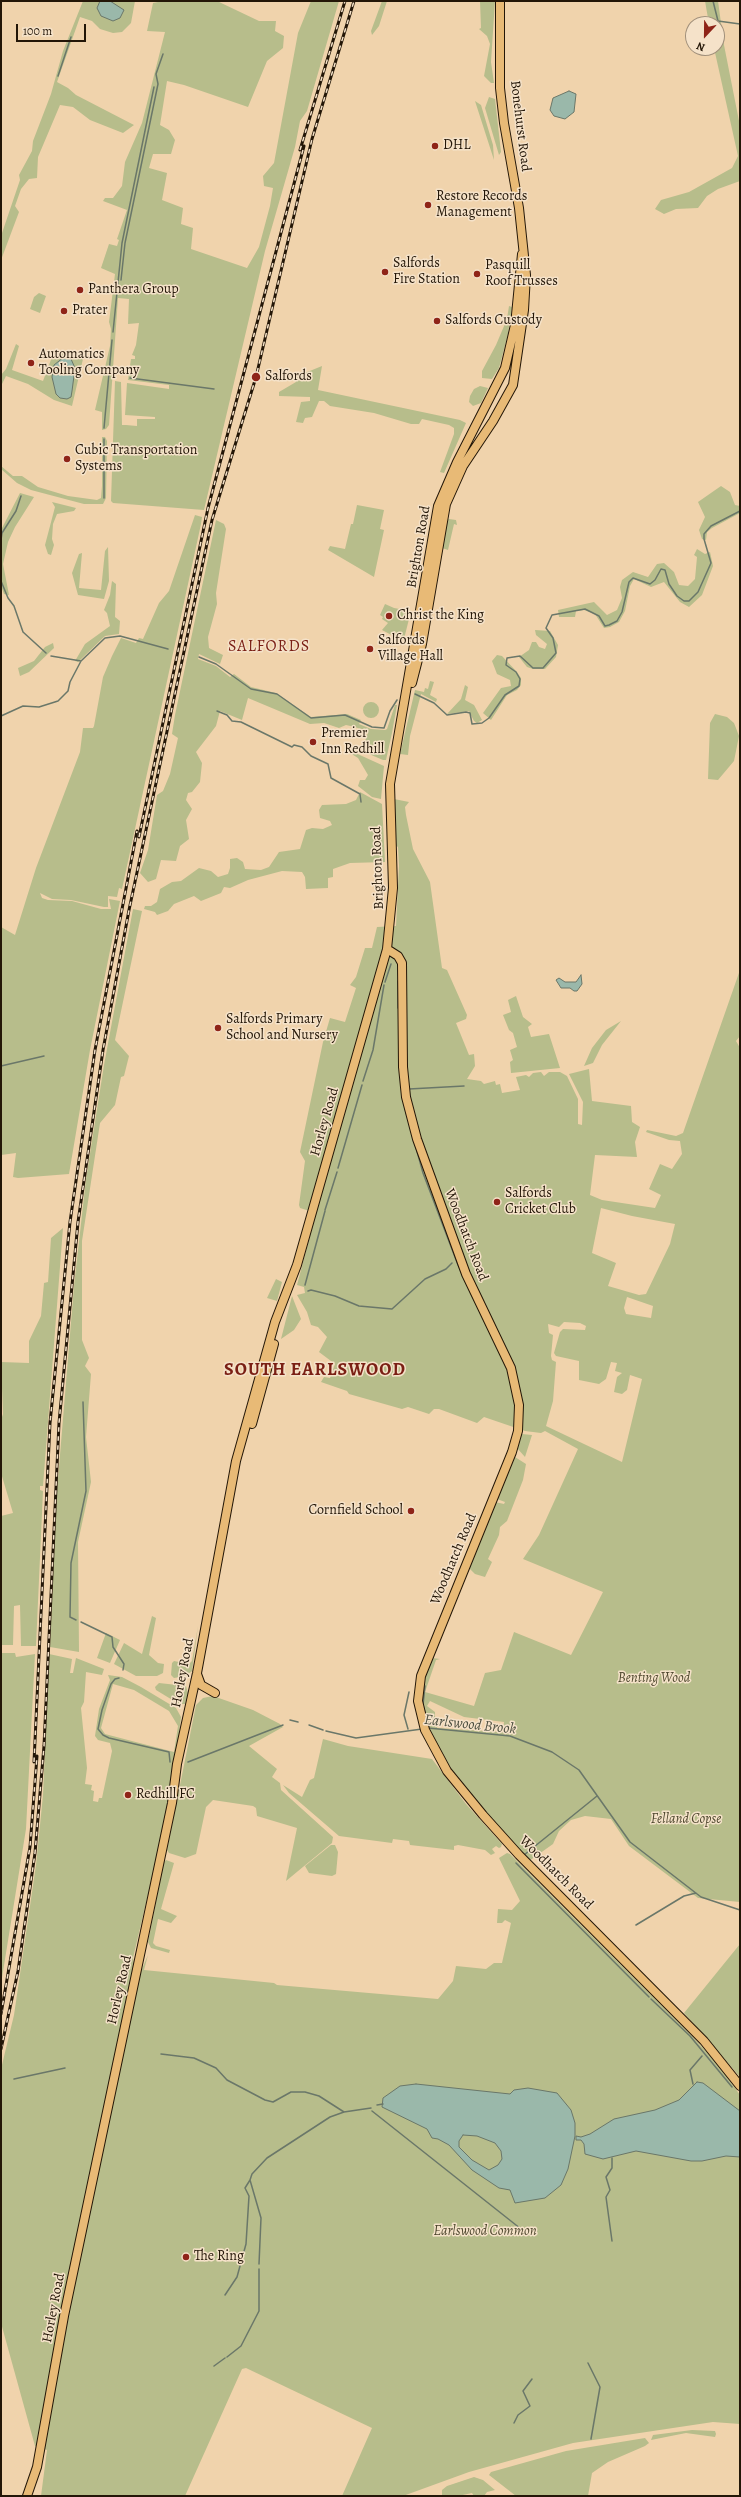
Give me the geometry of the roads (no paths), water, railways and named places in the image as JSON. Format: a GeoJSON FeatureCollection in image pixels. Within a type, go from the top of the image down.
{"type":"FeatureCollection","features":[{"type":"Feature","properties":{"kind":"main road","name":"Bonehurst Road"},"geometry":{"type":"LineString","coordinates":[[493,421],[512,385],[524,310],[526,275],[522,254],[519,208],[509,158],[501,93],[500,1]]}},
{"type":"Feature","properties":{"kind":"main road","name":"Bonehurst Road"},"geometry":{"type":"LineString","coordinates":[[481,416],[505,368],[511,348],[522,254]]}},
{"type":"Feature","properties":{"kind":"main road","name":"Brighton Road"},"geometry":{"type":"LineString","coordinates":[[387,949],[393,888],[389,798],[438,506],[457,462],[481,416]]}},
{"type":"Feature","properties":{"kind":"main road","name":"Brighton Road"},"geometry":{"type":"LineString","coordinates":[[398,738],[422,644],[446,504],[463,466],[493,421]]}},
{"type":"Feature","properties":{"kind":"main road","name":"Horley Road"},"geometry":{"type":"LineString","coordinates":[[27,2496],[37,2467],[64,2316],[142,1950],[197,1673],[236,1461],[261,1372],[297,1265],[387,949]]}},
{"type":"Feature","properties":{"kind":"main road","name":"Woodhatch Road"},"geometry":{"type":"LineString","coordinates":[[387,949],[398,956],[402,963],[403,1067],[406,1097],[417,1139],[466,1274],[511,1368],[518,1392],[520,1413],[518,1431],[512,1452],[423,1668],[418,1693],[424,1727],[447,1771],[483,1815],[519,1855],[699,2035],[740,2086]]}},
{"type":"Feature","properties":{"kind":"main road"},"geometry":{"type":"LineString","coordinates":[[197,1673],[201,1685],[215,1693]]}},
{"type":"Feature","properties":{"kind":"waterway"},"geometry":{"type":"LineString","coordinates":[[713,1],[718,21],[740,24]]}},
{"type":"Feature","properties":{"kind":"waterway"},"geometry":{"type":"LineString","coordinates":[[58,76],[71,37]]}},
{"type":"Feature","properties":{"kind":"waterway"},"geometry":{"type":"LineString","coordinates":[[121,280],[125,243],[158,84],[156,74],[163,54]]}},
{"type":"Feature","properties":{"kind":"waterway"},"geometry":{"type":"LineString","coordinates":[[113,332],[122,243],[154,87]]}},
{"type":"Feature","properties":{"kind":"waterway"},"geometry":{"type":"LineString","coordinates":[[104,428],[112,340]]}},
{"type":"Feature","properties":{"kind":"waterway"},"geometry":{"type":"LineString","coordinates":[[130,378],[214,389]]}},
{"type":"Feature","properties":{"kind":"waterway"},"geometry":{"type":"LineString","coordinates":[[104,439],[104,498]]}},
{"type":"Feature","properties":{"kind":"waterway"},"geometry":{"type":"LineString","coordinates":[[1,540],[2,533],[16,511],[21,496]]}},
{"type":"Feature","properties":{"kind":"waterway"},"geometry":{"type":"LineString","coordinates":[[415,694],[434,703],[447,715],[466,712],[470,713],[472,724],[482,723],[489,718],[505,695],[519,686],[520,679],[516,672],[506,665],[507,658],[520,656],[533,668],[543,668],[556,653],[553,638],[546,628],[552,615],[585,609],[599,616],[605,626],[609,625],[617,621],[622,612],[629,582],[633,578],[650,584],[655,580],[661,569],[665,570],[669,584],[677,596],[684,601],[689,601],[698,592],[711,563],[704,534],[711,526],[740,511]]}},
{"type":"Feature","properties":{"kind":"waterway"},"geometry":{"type":"LineString","coordinates":[[1,581],[8,598],[14,606],[23,632],[46,653]]}},
{"type":"Feature","properties":{"kind":"waterway"},"geometry":{"type":"LineString","coordinates":[[1,716],[23,706],[39,707],[58,701],[68,691],[70,682],[81,661],[105,638],[120,636],[168,649]]}},
{"type":"Feature","properties":{"kind":"waterway"},"geometry":{"type":"LineString","coordinates":[[51,656],[81,661]]}},
{"type":"Feature","properties":{"kind":"waterway"},"geometry":{"type":"LineString","coordinates":[[199,657],[216,664],[251,689],[277,694],[311,718],[345,715],[372,727],[384,728],[390,711],[397,700]]}},
{"type":"Feature","properties":{"kind":"waterway"},"geometry":{"type":"LineString","coordinates":[[217,711],[227,715],[232,721],[241,722],[292,747],[294,745],[302,747],[311,756],[328,764],[331,778],[360,794],[361,802]]}},
{"type":"Feature","properties":{"kind":"waterway"},"geometry":{"type":"LineString","coordinates":[[385,982],[391,964]]}},
{"type":"Feature","properties":{"kind":"waterway"},"geometry":{"type":"LineString","coordinates":[[398,981],[398,1008]]}},
{"type":"Feature","properties":{"kind":"waterway"},"geometry":{"type":"LineString","coordinates":[[363,1081],[373,1050],[384,985]]}},
{"type":"Feature","properties":{"kind":"waterway"},"geometry":{"type":"LineString","coordinates":[[1,1066],[44,1056]]}},
{"type":"Feature","properties":{"kind":"waterway"},"geometry":{"type":"LineString","coordinates":[[338,1168],[362,1085]]}},
{"type":"Feature","properties":{"kind":"waterway"},"geometry":{"type":"LineString","coordinates":[[409,1089],[464,1086]]}},
{"type":"Feature","properties":{"kind":"waterway"},"geometry":{"type":"LineString","coordinates":[[405,1108],[423,1173],[458,1265],[494,1341]]}},
{"type":"Feature","properties":{"kind":"waterway"},"geometry":{"type":"LineString","coordinates":[[325,1210],[337,1172]]}},
{"type":"Feature","properties":{"kind":"waterway"},"geometry":{"type":"LineString","coordinates":[[305,1285],[325,1211]]}},
{"type":"Feature","properties":{"kind":"waterway"},"geometry":{"type":"LineString","coordinates":[[308,1291],[311,1290],[335,1296],[359,1306],[392,1309],[425,1279],[446,1269],[452,1263]]}},
{"type":"Feature","properties":{"kind":"waterway"},"geometry":{"type":"LineString","coordinates":[[76,1620],[70,1617],[71,1563],[86,1491],[83,1402]]}},
{"type":"Feature","properties":{"kind":"waterway"},"geometry":{"type":"LineString","coordinates":[[81,1622],[112,1637],[113,1647],[124,1664],[123,1670]]}},
{"type":"Feature","properties":{"kind":"waterway"},"geometry":{"type":"LineString","coordinates":[[119,1678],[115,1679],[111,1684],[102,1710],[98,1729],[103,1735],[109,1738],[169,1752],[170,1762]]}},
{"type":"Feature","properties":{"kind":"waterway"},"geometry":{"type":"LineString","coordinates":[[425,1686],[423,1705],[429,1728]]}},
{"type":"Feature","properties":{"kind":"waterway"},"geometry":{"type":"LineString","coordinates":[[408,1729],[404,1715],[409,1692]]}},
{"type":"Feature","properties":{"kind":"waterway"},"geometry":{"type":"LineString","coordinates":[[290,1720],[298,1722]]}},
{"type":"Feature","properties":{"kind":"waterway"},"geometry":{"type":"LineString","coordinates":[[188,1762],[283,1725]]}},
{"type":"Feature","properties":{"kind":"waterway"},"geometry":{"type":"LineString","coordinates":[[309,1725],[323,1730]]}},
{"type":"Feature","properties":{"kind":"waterway","name":"Earlswood Brook"},"geometry":{"type":"LineString","coordinates":[[428,1728],[510,1736],[552,1752],[579,1770],[630,1842],[701,1897],[740,1910]]}},
{"type":"Feature","properties":{"kind":"waterway","name":"Earlswood Brook"},"geometry":{"type":"LineString","coordinates":[[326,1731],[356,1738],[422,1729]]}},
{"type":"Feature","properties":{"kind":"waterway"},"geometry":{"type":"LineString","coordinates":[[524,1855],[597,1796]]}},
{"type":"Feature","properties":{"kind":"waterway"},"geometry":{"type":"LineString","coordinates":[[516,1863],[649,1997]]}},
{"type":"Feature","properties":{"kind":"waterway"},"geometry":{"type":"LineString","coordinates":[[636,1925],[684,1896],[696,1893]]}},
{"type":"Feature","properties":{"kind":"waterway"},"geometry":{"type":"LineString","coordinates":[[651,1999],[690,2036],[732,2087]]}},
{"type":"Feature","properties":{"kind":"waterway"},"geometry":{"type":"LineString","coordinates":[[161,2054],[194,2058],[216,2068],[227,2080],[265,2100],[273,2102],[291,2092],[305,2092],[319,2096],[344,2112]]}},
{"type":"Feature","properties":{"kind":"waterway"},"geometry":{"type":"LineString","coordinates":[[693,2084],[690,2070],[702,2056]]}},
{"type":"Feature","properties":{"kind":"waterway"},"geometry":{"type":"LineString","coordinates":[[14,2079],[65,2068]]}},
{"type":"Feature","properties":{"kind":"waterway"},"geometry":{"type":"LineString","coordinates":[[377,2105],[383,2104]]}},
{"type":"Feature","properties":{"kind":"waterway"},"geometry":{"type":"LineString","coordinates":[[259,2264],[261,2218],[250,2180],[252,2174],[267,2158],[330,2117],[344,2112],[371,2108]]}},
{"type":"Feature","properties":{"kind":"waterway"},"geometry":{"type":"LineString","coordinates":[[372,2111],[521,2229]]}},
{"type":"Feature","properties":{"kind":"waterway"},"geometry":{"type":"LineString","coordinates":[[612,2158],[612,2168],[606,2177],[610,2190],[606,2197],[612,2241]]}},
{"type":"Feature","properties":{"kind":"waterway"},"geometry":{"type":"LineString","coordinates":[[225,2295],[237,2277],[246,2244],[249,2196],[245,2188],[250,2180]]}},
{"type":"Feature","properties":{"kind":"waterway"},"geometry":{"type":"LineString","coordinates":[[227,2357],[241,2346],[259,2311],[259,2269]]}},
{"type":"Feature","properties":{"kind":"waterway"},"geometry":{"type":"LineString","coordinates":[[214,2366],[225,2358]]}},
{"type":"Feature","properties":{"kind":"waterway"},"geometry":{"type":"LineString","coordinates":[[588,2363],[600,2387],[591,2439]]}},
{"type":"Feature","properties":{"kind":"waterway"},"geometry":{"type":"LineString","coordinates":[[514,2423],[518,2415],[530,2406],[523,2391],[532,2379]]}},
{"type":"Feature","properties":{"kind":"railway"},"geometry":{"type":"LineString","coordinates":[[300,150],[345,1]]}},
{"type":"Feature","properties":{"kind":"railway"},"geometry":{"type":"LineString","coordinates":[[1,2049],[18,1971],[35,1853],[44,1746],[59,1423],[78,1222],[103,1050],[129,910],[212,520],[256,377],[312,139],[354,1]]}},
{"type":"Feature","properties":{"kind":"railway"},"geometry":{"type":"LineString","coordinates":[[139,837],[208,508],[304,146]]}},
{"type":"Feature","properties":{"kind":"railway"},"geometry":{"type":"LineString","coordinates":[[34,1762],[50,1423],[70,1222],[95,1050],[137,831]]}},
{"type":"Feature","properties":{"kind":"railway"},"geometry":{"type":"LineString","coordinates":[[1,2014],[30,1847],[37,1756]]}},
{"type":"Feature","properties":{"kind":"place","name":"DHL"},"geometry":{"type":"Point","coordinates":[435,146]}},
{"type":"Feature","properties":{"kind":"place","name":"Restore Records Management"},"geometry":{"type":"Point","coordinates":[428,205]}},
{"type":"Feature","properties":{"kind":"place","name":"Salfords Fire Station"},"geometry":{"type":"Point","coordinates":[385,272]}},
{"type":"Feature","properties":{"kind":"place","name":"Pasquill Roof Trusses"},"geometry":{"type":"Point","coordinates":[477,274]}},
{"type":"Feature","properties":{"kind":"place","name":"Panthera Group"},"geometry":{"type":"Point","coordinates":[80,290]}},
{"type":"Feature","properties":{"kind":"place","name":"Prater"},"geometry":{"type":"Point","coordinates":[64,311]}},
{"type":"Feature","properties":{"kind":"place","name":"Salfords Custody"},"geometry":{"type":"Point","coordinates":[437,321]}},
{"type":"Feature","properties":{"kind":"place","name":"Automatics Tooling Company"},"geometry":{"type":"Point","coordinates":[31,363]}},
{"type":"Feature","properties":{"kind":"place","name":"Salfords"},"geometry":{"type":"Point","coordinates":[256,377]}},
{"type":"Feature","properties":{"kind":"place","name":"Cubic Transportation Systems"},"geometry":{"type":"Point","coordinates":[67,459]}},
{"type":"Feature","properties":{"kind":"place","name":"Christ the King"},"geometry":{"type":"Point","coordinates":[389,616]}},
{"type":"Feature","properties":{"kind":"place","name":"Salfords Village Hall"},"geometry":{"type":"Point","coordinates":[370,649]}},
{"type":"Feature","properties":{"kind":"place","name":"Premier Inn Redhill"},"geometry":{"type":"Point","coordinates":[313,742]}},
{"type":"Feature","properties":{"kind":"place","name":"Salfords Primary School and Nursery"},"geometry":{"type":"Point","coordinates":[218,1028]}},
{"type":"Feature","properties":{"kind":"place","name":"Salfords Cricket Club"},"geometry":{"type":"Point","coordinates":[497,1202]}},
{"type":"Feature","properties":{"kind":"place","name":"Cornfield School"},"geometry":{"type":"Point","coordinates":[411,1511]}},
{"type":"Feature","properties":{"kind":"place","name":"Redhill FC"},"geometry":{"type":"Point","coordinates":[128,1795]}},
{"type":"Feature","properties":{"kind":"place","name":"The Ring"},"geometry":{"type":"Point","coordinates":[186,2257]}},
{"type":"Feature","properties":{"kind":"district","name":"SALFORDS"},"geometry":{"type":"Point","coordinates":[269,647]}},
{"type":"Feature","properties":{"kind":"district","name":"SOUTH EARLSWOOD"},"geometry":{"type":"Point","coordinates":[315,1371]}},
{"type":"Feature","properties":{"kind":"park label","name":"Benting Wood"},"geometry":{"type":"Point","coordinates":[654,1679]}},
{"type":"Feature","properties":{"kind":"park label","name":"Felland Copse"},"geometry":{"type":"Point","coordinates":[686,1820]}},
{"type":"Feature","properties":{"kind":"park label","name":"Earlswood Common"},"geometry":{"type":"Point","coordinates":[485,2232]}}]}
